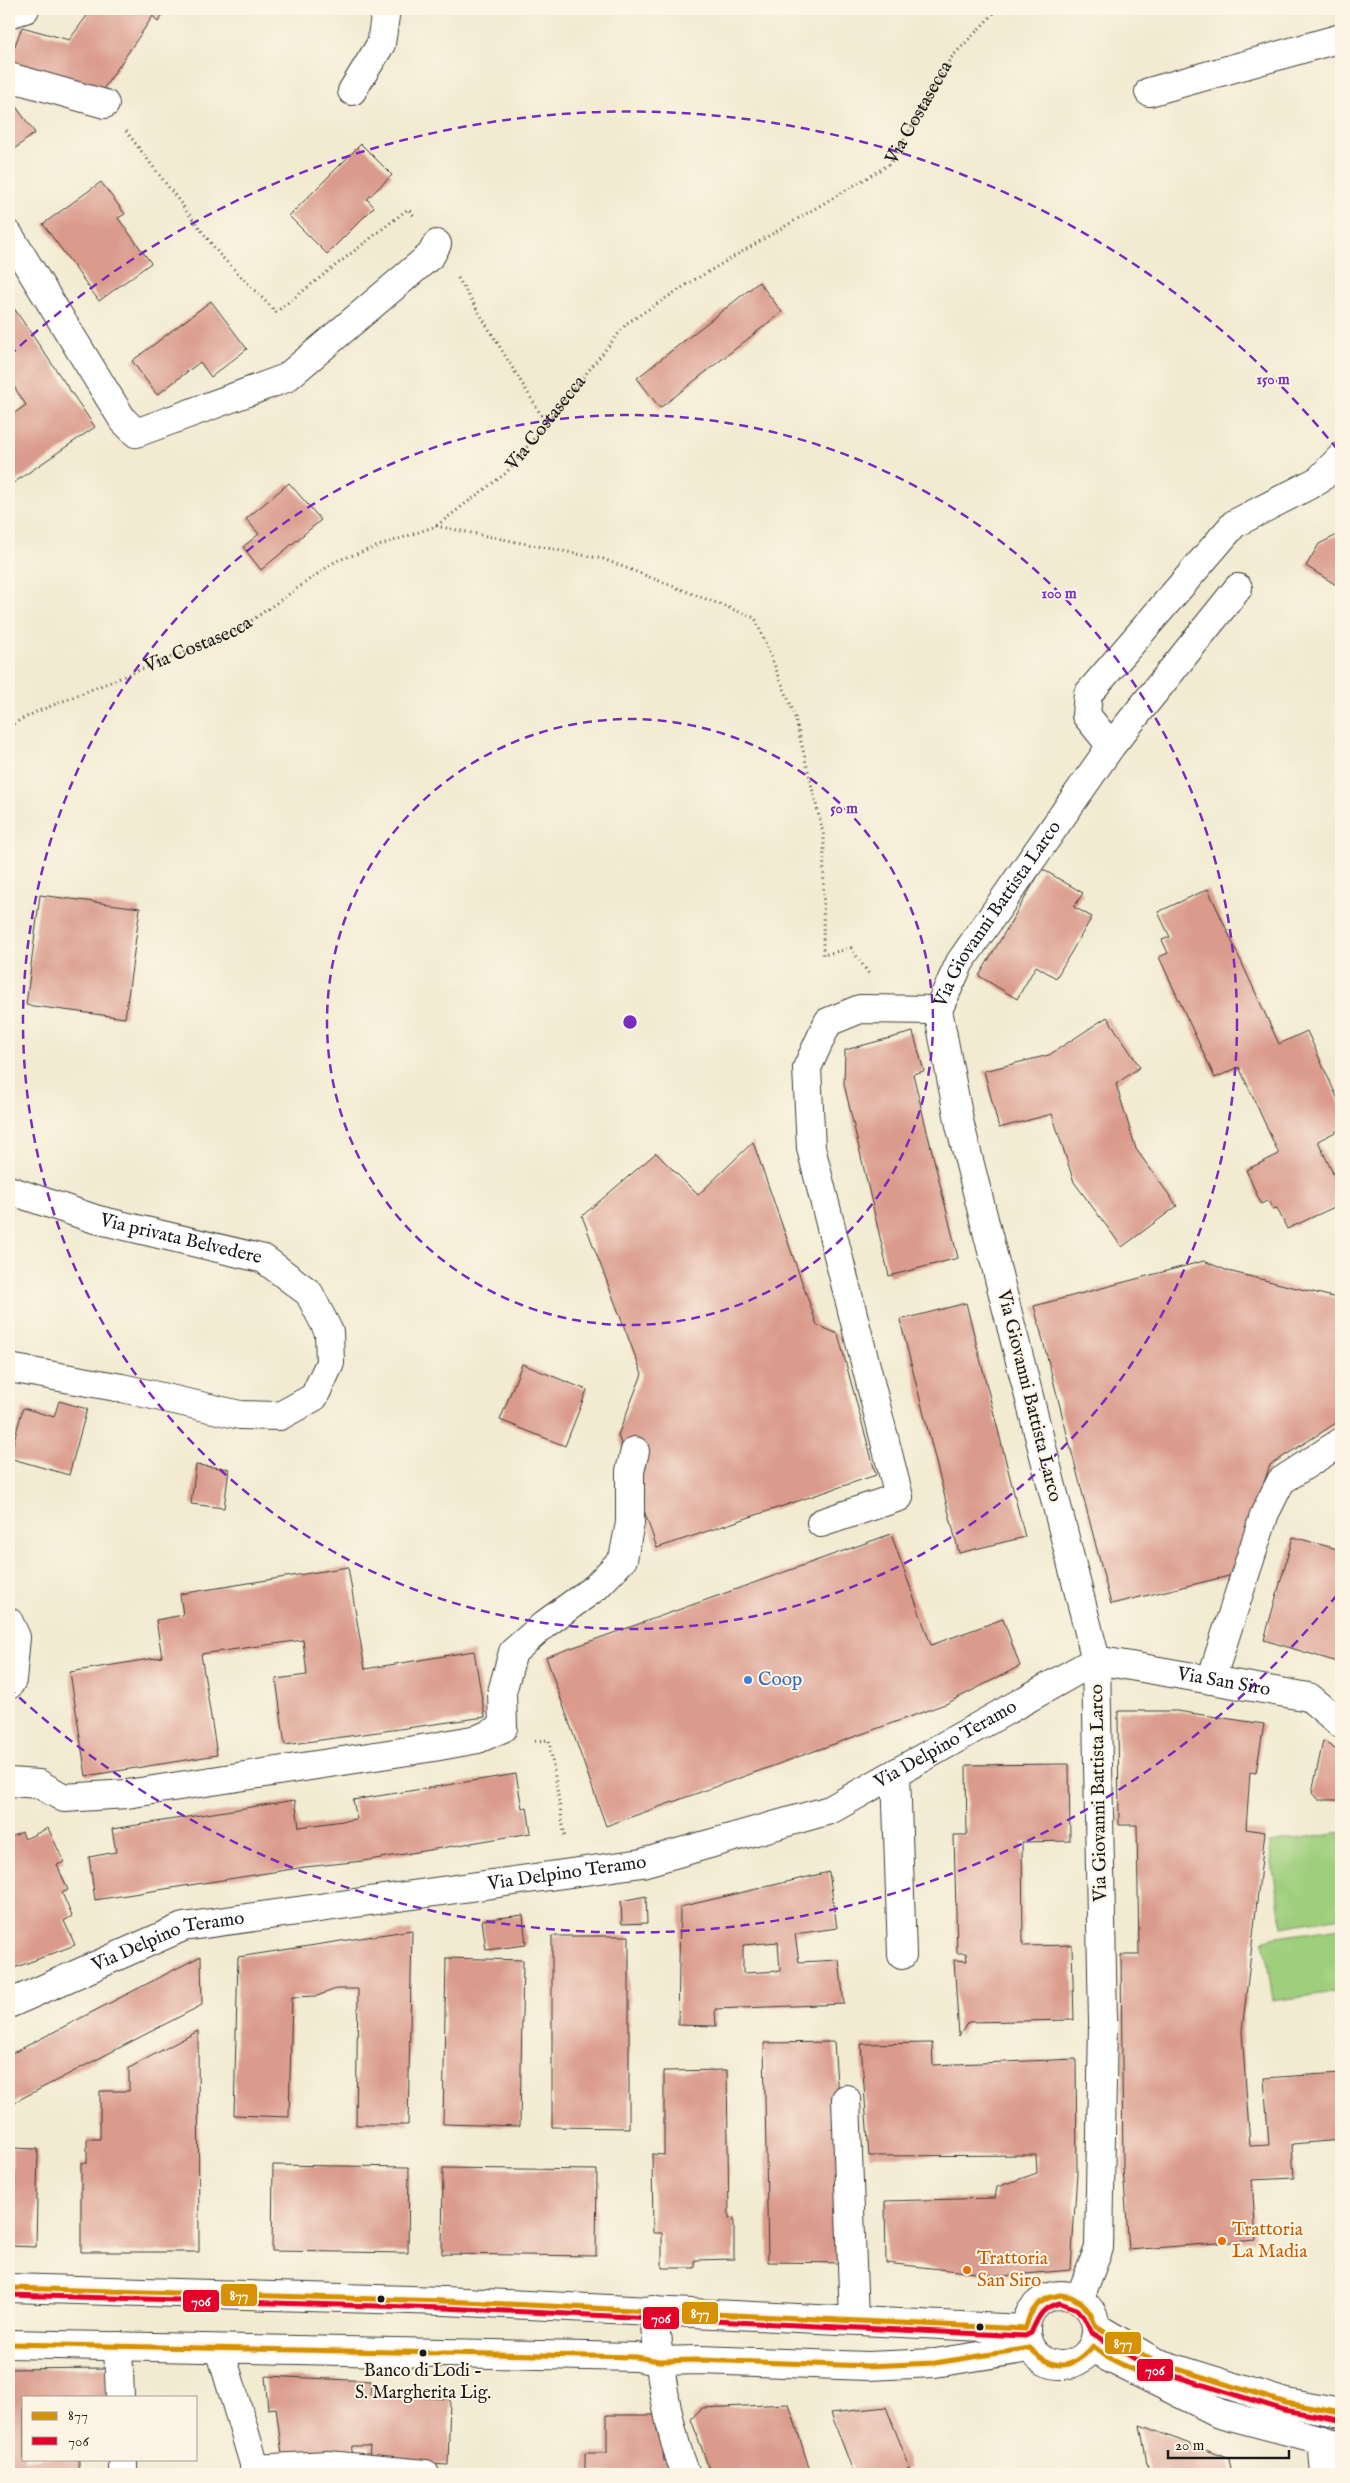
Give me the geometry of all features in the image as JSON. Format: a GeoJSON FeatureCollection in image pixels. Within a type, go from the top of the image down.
{"type":"FeatureCollection","features":[{"type":"Feature","properties":{"kind":"street"},"geometry":{"type":"LineString","coordinates":[[9,14],[24,9]]}},
{"type":"Feature","properties":{"kind":"street"},"geometry":{"type":"LineString","coordinates":[[352,91],[381,44],[386,9]]}},
{"type":"Feature","properties":{"kind":"street"},"geometry":{"type":"LineString","coordinates":[[1149,92],[1341,38]]}},
{"type":"Feature","properties":{"kind":"street"},"geometry":{"type":"LineString","coordinates":[[9,77],[105,104]]}},
{"type":"Feature","properties":{"kind":"street"},"geometry":{"type":"LineString","coordinates":[[9,235],[123,420],[136,433],[286,378],[431,255],[437,244]]}},
{"type":"Feature","properties":{"kind":"street"},"geometry":{"type":"LineString","coordinates":[[1111,746],[1086,715],[1088,694],[1234,524],[1319,480],[1341,457]]}},
{"type":"Feature","properties":{"kind":"street","name":"Via Giovanni Battista Larco"},"geometry":{"type":"LineString","coordinates":[[1079,2300],[1099,2248],[1103,2024],[1096,1660],[960,1125],[938,1010],[960,962],[1111,746],[1238,588]]}},
{"type":"Feature","properties":{"kind":"street"},"geometry":{"type":"LineString","coordinates":[[822,1523],[899,1497],[811,1148],[807,1068],[828,1022],[860,1009],[938,1010]]}},
{"type":"Feature","properties":{"kind":"street","name":"Via privata Belvedere"},"geometry":{"type":"LineString","coordinates":[[9,1190],[95,1219],[264,1258],[309,1293],[329,1332],[330,1362],[314,1397],[280,1416],[240,1415],[122,1388],[9,1368]]}},
{"type":"Feature","properties":{"kind":"street"},"geometry":{"type":"LineString","coordinates":[[1211,1680],[1265,1513],[1281,1481],[1341,1442]]}},
{"type":"Feature","properties":{"kind":"street"},"geometry":{"type":"LineString","coordinates":[[9,1782],[40,1784],[64,1798],[126,1794],[434,1747],[478,1739],[503,1728],[502,1692],[513,1652],[545,1624],[596,1587],[623,1559],[630,1523],[630,1471],[635,1451]]}},
{"type":"Feature","properties":{"kind":"street"},"geometry":{"type":"LineString","coordinates":[[9,1622],[16,1637],[12,1680],[9,1685]]}},
{"type":"Feature","properties":{"kind":"street","name":"Via San Siro"},"geometry":{"type":"LineString","coordinates":[[1096,1660],[1309,1697],[1341,1724]]}},
{"type":"Feature","properties":{"kind":"street","name":"Via Delpino Teramo"},"geometry":{"type":"LineString","coordinates":[[9,2004],[183,1927],[642,1864],[830,1810],[1096,1660]]}},
{"type":"Feature","properties":{"kind":"street"},"geometry":{"type":"LineString","coordinates":[[896,1772],[902,1955]]}},
{"type":"Feature","properties":{"kind":"street"},"geometry":{"type":"LineString","coordinates":[[846,2099],[860,2320]]}},
{"type":"Feature","properties":{"kind":"street"},"geometry":{"type":"LineString","coordinates":[[860,2320],[861,2169]]}},
{"type":"Feature","properties":{"kind":"street"},"geometry":{"type":"LineString","coordinates":[[9,2288],[434,2300],[860,2320],[1027,2338]]}},
{"type":"Feature","properties":{"kind":"street"},"geometry":{"type":"LineString","coordinates":[[1068,2295],[1079,2300],[1093,2315],[1094,2337],[1085,2356],[1066,2366],[1054,2365],[1038,2357],[1027,2338],[1032,2309],[1041,2301],[1056,2296],[1068,2295]]}},
{"type":"Feature","properties":{"kind":"street"},"geometry":{"type":"LineString","coordinates":[[653,2310],[659,2360],[678,2455],[686,2474]]}},
{"type":"Feature","properties":{"kind":"street"},"geometry":{"type":"LineString","coordinates":[[1094,2337],[1155,2362],[1286,2403],[1341,2413]]}},
{"type":"Feature","properties":{"kind":"street"},"geometry":{"type":"LineString","coordinates":[[1094,2337],[1109,2358],[1219,2413],[1332,2442],[1325,2474]]}},
{"type":"Feature","properties":{"kind":"street"},"geometry":{"type":"LineString","coordinates":[[9,2344],[636,2357],[659,2360],[868,2366],[935,2363],[1027,2338]]}},
{"type":"Feature","properties":{"kind":"street"},"geometry":{"type":"LineString","coordinates":[[118,2346],[120,2396]]}},
{"type":"Feature","properties":{"kind":"street"},"geometry":{"type":"LineString","coordinates":[[220,2349],[256,2471],[328,2465],[425,2474]]}},
{"type":"Feature","properties":{"kind":"street"},"geometry":{"type":"LineString","coordinates":[[122,2460],[123,2474]]}},
{"type":"Feature","properties":{"kind":"path","name":"Via Costasecca"},"geometry":{"type":"LineString","coordinates":[[9,726],[36,712],[238,630],[336,561],[436,526],[506,473],[627,323],[690,282],[890,164],[950,58],[998,9]]}},
{"type":"Feature","properties":{"kind":"path"},"geometry":{"type":"LineString","coordinates":[[105,104],[220,255],[276,312],[408,208],[437,244],[546,423]]}},
{"type":"Feature","properties":{"kind":"path"},"geometry":{"type":"LineString","coordinates":[[436,526],[603,560],[755,618],[794,713],[824,837],[823,955],[851,948],[872,978]]}},
{"type":"Feature","properties":{"kind":"path"},"geometry":{"type":"LineString","coordinates":[[490,1734],[503,1743],[549,1740],[570,1873]]}},
{"type":"Feature","properties":{"kind":"green space"},"geometry":{"type":"Polygon","coordinates":[[[1341,1832],[1341,1917],[1282,1927],[1269,1843],[1341,1832]]]}},
{"type":"Feature","properties":{"kind":"green space"},"geometry":{"type":"Polygon","coordinates":[[[1341,1928],[1341,1991],[1273,2001],[1264,1939],[1341,1928]]]}},
{"type":"Feature","properties":{"kind":"building"},"geometry":{"type":"Polygon","coordinates":[[[92,9],[166,9],[158,22],[153,16],[102,91],[9,69],[9,61],[22,27],[69,40],[92,9]]]}},
{"type":"Feature","properties":{"kind":"building"},"geometry":{"type":"Polygon","coordinates":[[[9,97],[35,133],[9,153],[9,97]]]}},
{"type":"Feature","properties":{"kind":"building"},"geometry":{"type":"Polygon","coordinates":[[[361,144],[392,175],[367,199],[374,207],[327,254],[289,216],[361,144]]]}},
{"type":"Feature","properties":{"kind":"building"},"geometry":{"type":"Polygon","coordinates":[[[101,182],[125,214],[118,218],[151,263],[99,301],[43,224],[101,182]]]}},
{"type":"Feature","properties":{"kind":"building"},"geometry":{"type":"Polygon","coordinates":[[[759,282],[782,312],[660,408],[637,378],[759,282]]]}},
{"type":"Feature","properties":{"kind":"building"},"geometry":{"type":"Polygon","coordinates":[[[9,301],[95,427],[9,486],[9,417],[26,405],[9,379],[9,301]]]}},
{"type":"Feature","properties":{"kind":"building"},"geometry":{"type":"Polygon","coordinates":[[[211,301],[247,349],[211,377],[200,362],[157,395],[132,361],[211,301]]]}},
{"type":"Feature","properties":{"kind":"building"},"geometry":{"type":"Polygon","coordinates":[[[289,483],[321,520],[261,570],[243,547],[259,534],[246,519],[289,483]]]}},
{"type":"Feature","properties":{"kind":"building"},"geometry":{"type":"Polygon","coordinates":[[[1341,533],[1341,588],[1306,566],[1319,544],[1341,533]]]}},
{"type":"Feature","properties":{"kind":"building"},"geometry":{"type":"Polygon","coordinates":[[[1042,869],[1083,893],[1074,907],[1092,917],[1056,978],[1036,966],[1017,999],[979,976],[1042,869]]]}},
{"type":"Feature","properties":{"kind":"building"},"geometry":{"type":"Polygon","coordinates":[[[1208,889],[1279,1044],[1307,1031],[1341,1106],[1341,1129],[1318,1141],[1341,1191],[1341,1204],[1287,1229],[1277,1208],[1273,1209],[1269,1200],[1261,1204],[1246,1170],[1279,1154],[1239,1067],[1215,1078],[1159,957],[1168,953],[1162,940],[1170,937],[1158,912],[1208,889]]]}},
{"type":"Feature","properties":{"kind":"building"},"geometry":{"type":"Polygon","coordinates":[[[40,895],[140,908],[125,1018],[26,1005],[40,895]]]}},
{"type":"Feature","properties":{"kind":"building"},"geometry":{"type":"Polygon","coordinates":[[[1107,1017],[1140,1067],[1116,1084],[1136,1149],[1177,1206],[1122,1247],[1074,1182],[1052,1114],[999,1128],[984,1071],[1049,1055],[1107,1017]]]}},
{"type":"Feature","properties":{"kind":"building"},"geometry":{"type":"Polygon","coordinates":[[[913,1032],[924,1071],[913,1074],[958,1258],[889,1276],[844,1084],[845,1050],[913,1032]]]}},
{"type":"Feature","properties":{"kind":"building"},"geometry":{"type":"Polygon","coordinates":[[[753,1142],[817,1325],[838,1334],[876,1475],[657,1548],[618,1435],[642,1374],[582,1216],[656,1153],[698,1195],[753,1142]]]}},
{"type":"Feature","properties":{"kind":"building"},"geometry":{"type":"Polygon","coordinates":[[[1204,1261],[1228,1271],[1341,1299],[1341,1420],[1270,1465],[1233,1575],[1111,1604],[1034,1306],[1204,1261]]]}},
{"type":"Feature","properties":{"kind":"building"},"geometry":{"type":"Polygon","coordinates":[[[966,1303],[1025,1537],[959,1553],[900,1320],[966,1303]]]}},
{"type":"Feature","properties":{"kind":"building"},"geometry":{"type":"Polygon","coordinates":[[[522,1364],[587,1390],[565,1446],[500,1420],[522,1364]]]}},
{"type":"Feature","properties":{"kind":"building"},"geometry":{"type":"Polygon","coordinates":[[[59,1401],[87,1409],[69,1475],[9,1458],[23,1408],[54,1417],[59,1401]]]}},
{"type":"Feature","properties":{"kind":"building"},"geometry":{"type":"Polygon","coordinates":[[[196,1465],[229,1469],[224,1508],[191,1504],[196,1465]]]}},
{"type":"Feature","properties":{"kind":"building","name":"Coop"},"geometry":{"type":"Polygon","coordinates":[[[891,1534],[931,1645],[1003,1619],[1020,1666],[948,1703],[606,1826],[546,1657],[891,1534]]]}},
{"type":"Feature","properties":{"kind":"building"},"geometry":{"type":"Polygon","coordinates":[[[1293,1537],[1341,1550],[1341,1663],[1264,1640],[1293,1537]]]}},
{"type":"Feature","properties":{"kind":"building"},"geometry":{"type":"Polygon","coordinates":[[[348,1567],[365,1669],[474,1651],[485,1717],[285,1745],[276,1679],[307,1675],[303,1640],[201,1654],[217,1755],[86,1776],[70,1672],[162,1657],[156,1620],[183,1615],[180,1594],[348,1567]]]}},
{"type":"Feature","properties":{"kind":"building"},"geometry":{"type":"Polygon","coordinates":[[[1118,1711],[1177,1711],[1264,1724],[1256,1773],[1250,1772],[1246,1829],[1265,1832],[1242,2031],[1250,2146],[1269,2145],[1264,2078],[1341,2073],[1341,2140],[1292,2144],[1294,2178],[1252,2180],[1256,2240],[1129,2250],[1123,2169],[1121,1955],[1139,1955],[1137,1825],[1119,1825],[1118,1711]]]}},
{"type":"Feature","properties":{"kind":"building"},"geometry":{"type":"Polygon","coordinates":[[[1323,1741],[1341,1753],[1341,1800],[1318,1800],[1312,1793],[1323,1741]]]}},
{"type":"Feature","properties":{"kind":"building"},"geometry":{"type":"Polygon","coordinates":[[[1069,1764],[1070,1841],[1022,1842],[1023,1946],[1072,1945],[1074,2020],[968,2022],[959,2036],[954,1960],[967,1961],[966,1953],[957,1953],[954,1835],[967,1835],[966,1765],[1069,1764]]]}},
{"type":"Feature","properties":{"kind":"building"},"geometry":{"type":"Polygon","coordinates":[[[516,1774],[522,1808],[527,1807],[531,1833],[363,1861],[305,1867],[95,1900],[89,1857],[116,1852],[112,1829],[295,1800],[299,1827],[357,1819],[353,1800],[516,1774]]]}},
{"type":"Feature","properties":{"kind":"building"},"geometry":{"type":"Polygon","coordinates":[[[48,1828],[64,1862],[57,1865],[68,1890],[62,1893],[72,1916],[64,1921],[75,1945],[9,1970],[9,1838],[22,1832],[25,1839],[48,1828]]]}},
{"type":"Feature","properties":{"kind":"building"},"geometry":{"type":"Polygon","coordinates":[[[829,1872],[837,1928],[795,1934],[799,1962],[839,1960],[844,2004],[715,2009],[716,2026],[678,2025],[680,1907],[829,1872]],[[778,1942],[743,1945],[743,1973],[780,1971],[778,1942]]]}},
{"type":"Feature","properties":{"kind":"building"},"geometry":{"type":"Polygon","coordinates":[[[646,1896],[647,1923],[622,1924],[621,1901],[646,1896]]]}},
{"type":"Feature","properties":{"kind":"building"},"geometry":{"type":"Polygon","coordinates":[[[523,1915],[526,1945],[486,1950],[482,1920],[523,1915]]]}},
{"type":"Feature","properties":{"kind":"building"},"geometry":{"type":"Polygon","coordinates":[[[412,1930],[408,2125],[356,2125],[358,1989],[336,1989],[317,1996],[292,1997],[289,2117],[234,2115],[238,1957],[412,1930]]]}},
{"type":"Feature","properties":{"kind":"building"},"geometry":{"type":"Polygon","coordinates":[[[552,1936],[629,1936],[629,2128],[552,2127],[552,1936]]]}},
{"type":"Feature","properties":{"kind":"building"},"geometry":{"type":"Polygon","coordinates":[[[201,1956],[202,2005],[9,2105],[9,2055],[201,1956]]]}},
{"type":"Feature","properties":{"kind":"building"},"geometry":{"type":"Polygon","coordinates":[[[446,1958],[523,1960],[520,2126],[443,2124],[446,1958]]]}},
{"type":"Feature","properties":{"kind":"building"},"geometry":{"type":"Polygon","coordinates":[[[198,2031],[199,2252],[81,2252],[81,2163],[87,2163],[87,2139],[100,2139],[100,2091],[129,2091],[129,2068],[198,2031]]]}},
{"type":"Feature","properties":{"kind":"building"},"geometry":{"type":"Polygon","coordinates":[[[834,2042],[844,2178],[846,2263],[768,2262],[764,2043],[834,2042]]]}},
{"type":"Feature","properties":{"kind":"building"},"geometry":{"type":"Polygon","coordinates":[[[932,2043],[933,2065],[1076,2059],[1077,2172],[1071,2270],[1002,2276],[886,2263],[885,2201],[995,2198],[997,2187],[1037,2173],[1036,2155],[869,2156],[861,2044],[932,2043]]]}},
{"type":"Feature","properties":{"kind":"building"},"geometry":{"type":"Polygon","coordinates":[[[727,2070],[729,2219],[734,2218],[734,2259],[695,2260],[695,2268],[662,2268],[662,2233],[653,2233],[652,2154],[664,2155],[664,2071],[727,2070]]]}},
{"type":"Feature","properties":{"kind":"building"},"geometry":{"type":"Polygon","coordinates":[[[12,2148],[38,2149],[36,2247],[9,2246],[9,2167],[12,2167],[12,2148]]]}},
{"type":"Feature","properties":{"kind":"building"},"geometry":{"type":"Polygon","coordinates":[[[273,2165],[409,2167],[408,2253],[272,2251],[273,2165]]]}},
{"type":"Feature","properties":{"kind":"building"},"geometry":{"type":"Polygon","coordinates":[[[443,2168],[597,2170],[596,2256],[442,2254],[443,2168]]]}},
{"type":"Feature","properties":{"kind":"building"},"geometry":{"type":"Polygon","coordinates":[[[106,2368],[106,2396],[22,2396],[22,2460],[79,2460],[79,2474],[9,2474],[9,2369],[106,2368]]]}},
{"type":"Feature","properties":{"kind":"building"},"geometry":{"type":"Polygon","coordinates":[[[265,2376],[371,2381],[370,2395],[450,2399],[448,2465],[369,2461],[370,2446],[352,2446],[351,2457],[282,2454],[276,2408],[268,2409],[265,2376]]]}},
{"type":"Feature","properties":{"kind":"building"},"geometry":{"type":"Polygon","coordinates":[[[789,2404],[811,2474],[711,2474],[691,2419],[702,2408],[789,2404]]]}},
{"type":"Feature","properties":{"kind":"building"},"geometry":{"type":"Polygon","coordinates":[[[886,2407],[910,2468],[894,2474],[854,2474],[831,2413],[886,2407]]]}},
{"type":"Feature","properties":{"kind":"building"},"geometry":{"type":"Polygon","coordinates":[[[607,2415],[659,2415],[664,2461],[671,2460],[675,2474],[585,2472],[585,2453],[607,2453],[607,2415]]]}},
{"type":"Feature","properties":{"kind":"building"},"geometry":{"type":"Polygon","coordinates":[[[1140,2425],[1229,2459],[1232,2474],[1149,2474],[1140,2425]]]}},
{"type":"Feature","properties":{"kind":"transit line","name":"877"},"geometry":{"type":"LineString","coordinates":[[9,2288],[444,2301],[1025,2329],[1030,2315],[1038,2304],[1048,2298],[1060,2295],[1071,2297],[1082,2303],[1090,2313],[1096,2327],[1155,2362],[1286,2403],[1341,2413]]}},
{"type":"Feature","properties":{"kind":"transit line","name":"706"},"geometry":{"type":"LineString","coordinates":[[9,2295],[444,2308],[1025,2336],[1031,2333],[1044,2310],[1060,2303],[1077,2309],[1084,2317],[1092,2333],[1152,2369],[1284,2410],[1340,2420]]}},
{"type":"Feature","properties":{"kind":"transit line","name":"877"},"geometry":{"type":"LineString","coordinates":[[9,2344],[636,2357],[659,2361],[699,2360],[868,2366],[935,2363],[1030,2348],[1047,2361],[1062,2365],[1078,2360],[1093,2346],[1109,2358],[1143,2375]]}},
{"type":"Feature","properties":{"kind":"place","name":"Coop"},"geometry":{"type":"Point","coordinates":[748,1680]}},
{"type":"Feature","properties":{"kind":"place","name":"Trattoria La Madia"},"geometry":{"type":"Point","coordinates":[1222,2241]}},
{"type":"Feature","properties":{"kind":"place","name":"Trattoria San Siro"},"geometry":{"type":"Point","coordinates":[967,2270]}},
{"type":"Feature","properties":{"kind":"place","name":"Banco di Lodi - S. Margherita Lig."},"geometry":{"type":"Point","coordinates":[423,2353]}}]}
